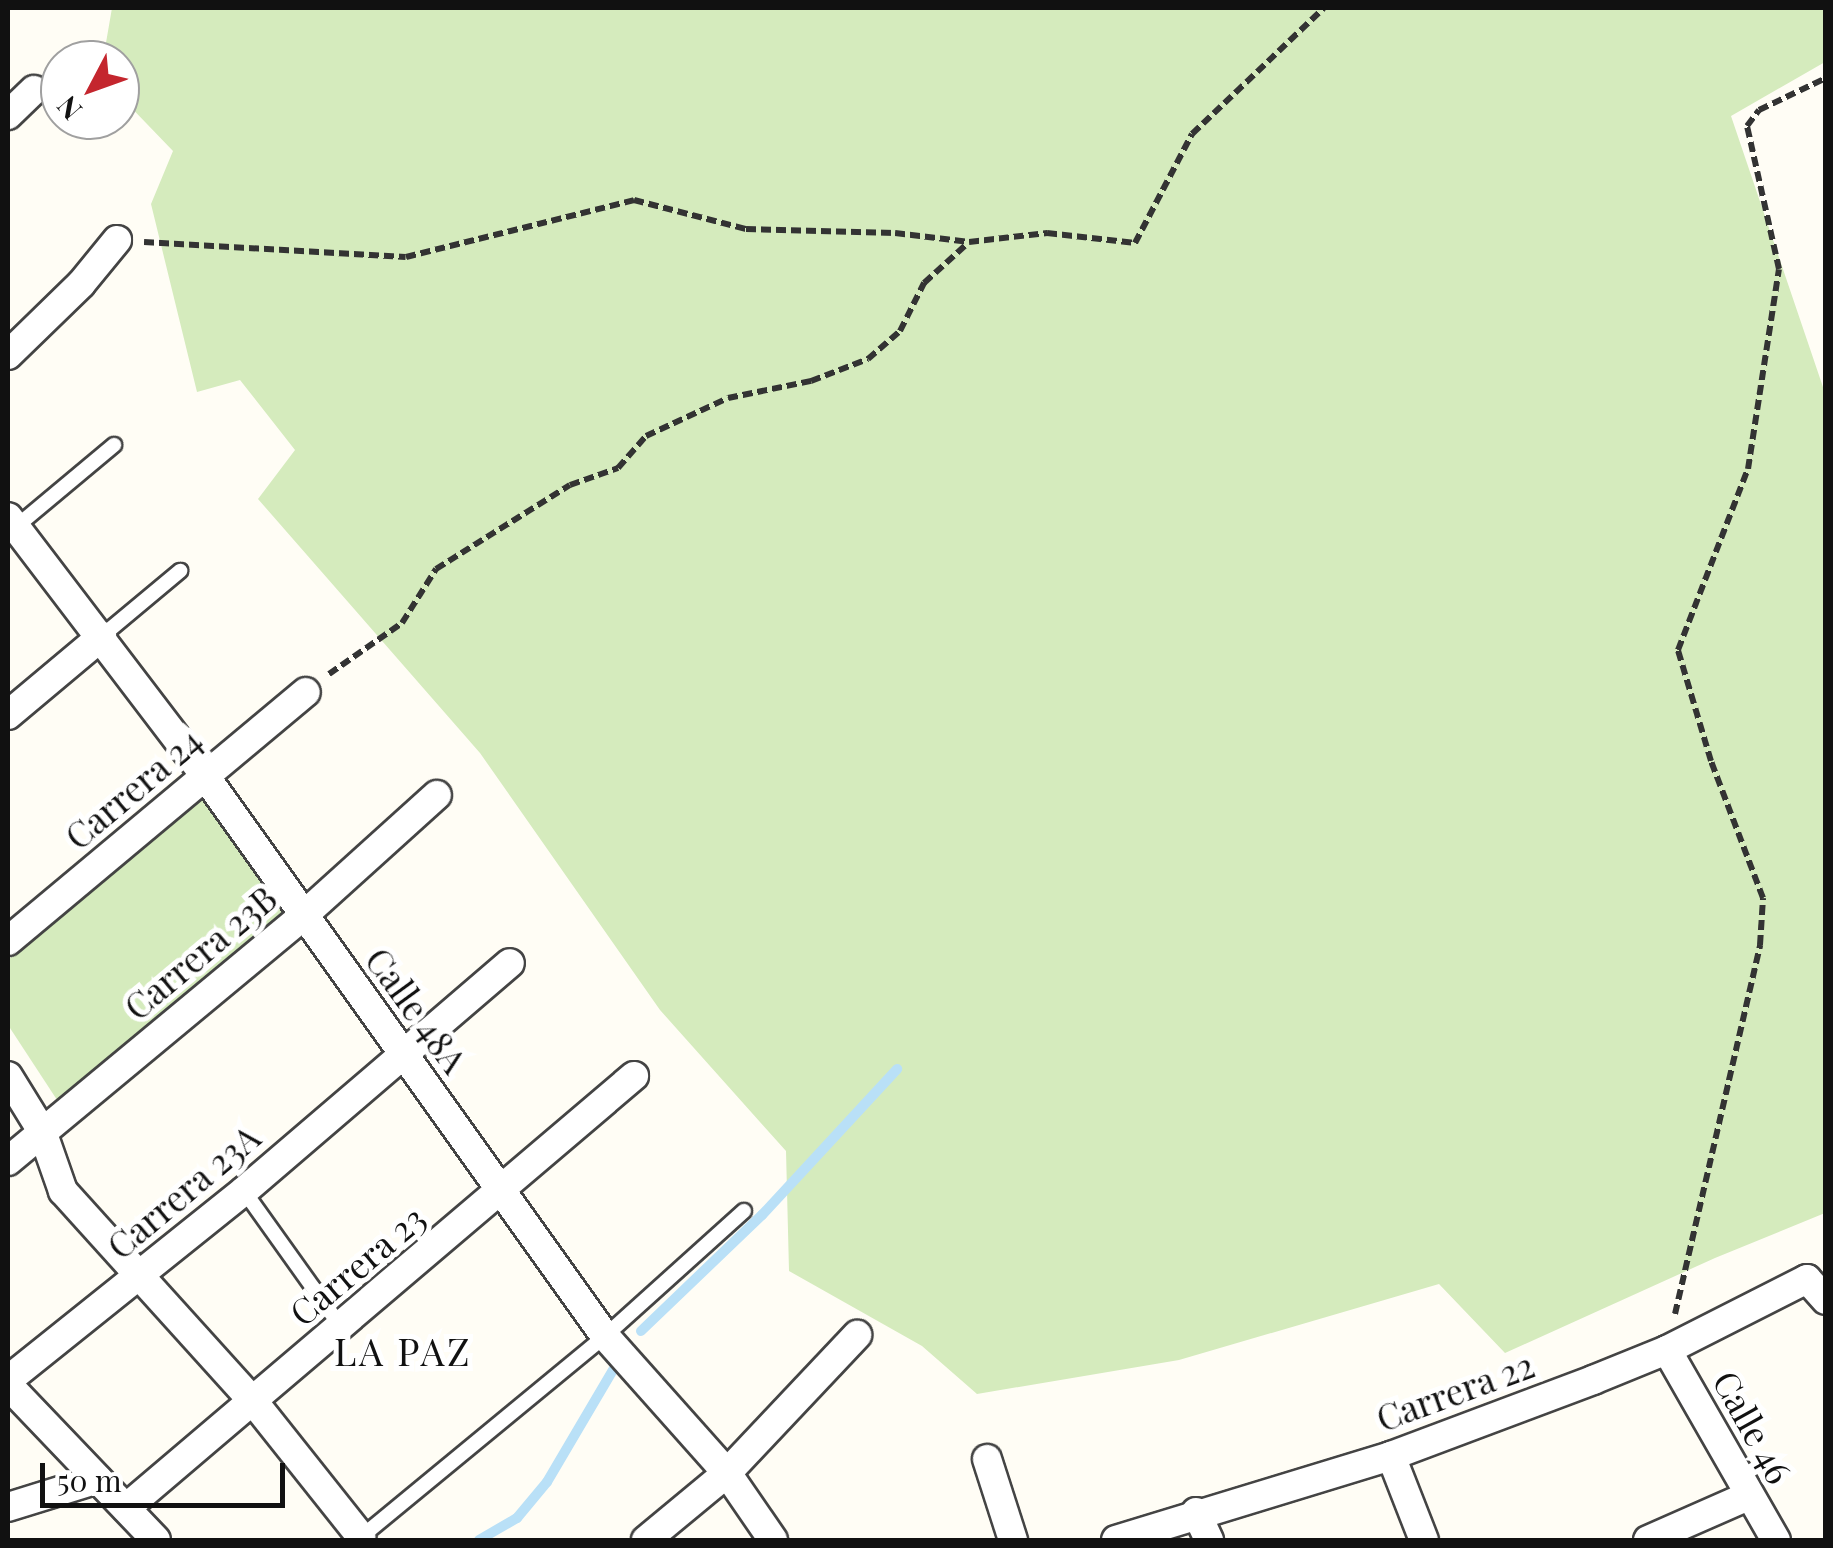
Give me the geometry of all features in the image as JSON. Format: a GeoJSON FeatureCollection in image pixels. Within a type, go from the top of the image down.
{"type":"FeatureCollection","features":[{"type":"Feature","properties":{"kind":"street"},"geometry":{"type":"LineString","coordinates":[[8,115],[34,90]]}},
{"type":"Feature","properties":{"kind":"street"},"geometry":{"type":"LineString","coordinates":[[8,355],[81,284],[117,240]]}},
{"type":"Feature","properties":{"kind":"street","name":"Calle 48A"},"geometry":{"type":"LineString","coordinates":[[15,535],[102,636],[206,776],[605,1336],[727,1473],[773,1540]]}},
{"type":"Feature","properties":{"kind":"street"},"geometry":{"type":"LineString","coordinates":[[8,714],[102,636]]}},
{"type":"Feature","properties":{"kind":"street","name":"Carrera 24"},"geometry":{"type":"LineString","coordinates":[[8,940],[306,692]]}},
{"type":"Feature","properties":{"kind":"street","name":"Carrera 23B"},"geometry":{"type":"LineString","coordinates":[[8,1162],[304,916],[437,795]]}},
{"type":"Feature","properties":{"kind":"street"},"geometry":{"type":"LineString","coordinates":[[403,1056],[510,963]]}},
{"type":"Feature","properties":{"kind":"street","name":"Carrera 23A"},"geometry":{"type":"LineString","coordinates":[[8,1382],[403,1056]]}},
{"type":"Feature","properties":{"kind":"street"},"geometry":{"type":"LineString","coordinates":[[8,1076],[42,1131],[63,1191],[253,1401],[359,1539]]}},
{"type":"Feature","properties":{"kind":"street","name":"Carrera 23"},"geometry":{"type":"LineString","coordinates":[[126,1508],[634,1076]]}},
{"type":"Feature","properties":{"kind":"street","name":"Carrera 22"},"geometry":{"type":"LineString","coordinates":[[1116,1540],[1196,1512],[1391,1456],[1816,1290]]}},
{"type":"Feature","properties":{"kind":"street"},"geometry":{"type":"LineString","coordinates":[[646,1540],[727,1473],[857,1335]]}},
{"type":"Feature","properties":{"kind":"street","name":"Calle 46"},"geometry":{"type":"LineString","coordinates":[[1667,1350],[1776,1540]]}},
{"type":"Feature","properties":{"kind":"street"},"geometry":{"type":"LineString","coordinates":[[8,1382],[156,1540]]}},
{"type":"Feature","properties":{"kind":"street"},"geometry":{"type":"LineString","coordinates":[[1391,1456],[1424,1540]]}},
{"type":"Feature","properties":{"kind":"street"},"geometry":{"type":"LineString","coordinates":[[987,1459],[1013,1540]]}},
{"type":"Feature","properties":{"kind":"street"},"geometry":{"type":"LineString","coordinates":[[8,1507],[98,1478]]}},
{"type":"Feature","properties":{"kind":"street"},"geometry":{"type":"LineString","coordinates":[[1648,1540],[1748,1496]]}},
{"type":"Feature","properties":{"kind":"street"},"geometry":{"type":"LineString","coordinates":[[1196,1512],[1209,1540]]}},
{"type":"Feature","properties":{"kind":"lane"},"geometry":{"type":"LineString","coordinates":[[15,535],[114,445]]}},
{"type":"Feature","properties":{"kind":"lane"},"geometry":{"type":"LineString","coordinates":[[102,636],[180,571]]}},
{"type":"Feature","properties":{"kind":"lane"},"geometry":{"type":"LineString","coordinates":[[244,1191],[341,1327]]}},
{"type":"Feature","properties":{"kind":"lane"},"geometry":{"type":"LineString","coordinates":[[359,1539],[605,1336],[744,1210]]}},
{"type":"Feature","properties":{"kind":"path"},"geometry":{"type":"LineString","coordinates":[[117,240],[406,257],[634,200],[746,229],[895,233],[968,242],[1047,233],[1135,243],[1192,134],[1324,8]]}},
{"type":"Feature","properties":{"kind":"path"},"geometry":{"type":"LineString","coordinates":[[1667,1350],[1760,945],[1763,898],[1711,761],[1678,650],[1748,469],[1779,269],[1747,126],[1759,110],[1826,78]]}},
{"type":"Feature","properties":{"kind":"path"},"geometry":{"type":"LineString","coordinates":[[306,692],[356,652],[402,623],[436,569],[570,484],[618,468],[646,436],[728,398],[811,381],[868,360],[900,331],[924,283],[968,242]]}},
{"type":"Feature","properties":{"kind":"green space"},"geometry":{"type":"Polygon","coordinates":[[[112,8],[1825,8],[1825,62],[1731,116],[1825,393],[1825,1213],[1505,1353],[1439,1284],[1179,1360],[977,1394],[922,1346],[789,1271],[786,1151],[660,1010],[480,753],[258,499],[295,450],[240,380],[197,392],[151,204],[173,151],[140,117],[140,40],[106,40],[112,8]]]}},
{"type":"Feature","properties":{"kind":"green space"},"geometry":{"type":"Polygon","coordinates":[[[203,789],[292,911],[61,1106],[8,1025],[8,960],[203,789]]]}},
{"type":"Feature","properties":{"kind":"waterway"},"geometry":{"type":"LineString","coordinates":[[641,1331],[762,1215],[897,1069]]}},
{"type":"Feature","properties":{"kind":"waterway"},"geometry":{"type":"LineString","coordinates":[[479,1540],[517,1518],[547,1482],[613,1370]]}},
{"type":"Feature","properties":{"kind":"district","name":"LA PAZ"},"geometry":{"type":"Point","coordinates":[403,1351]}}]}
